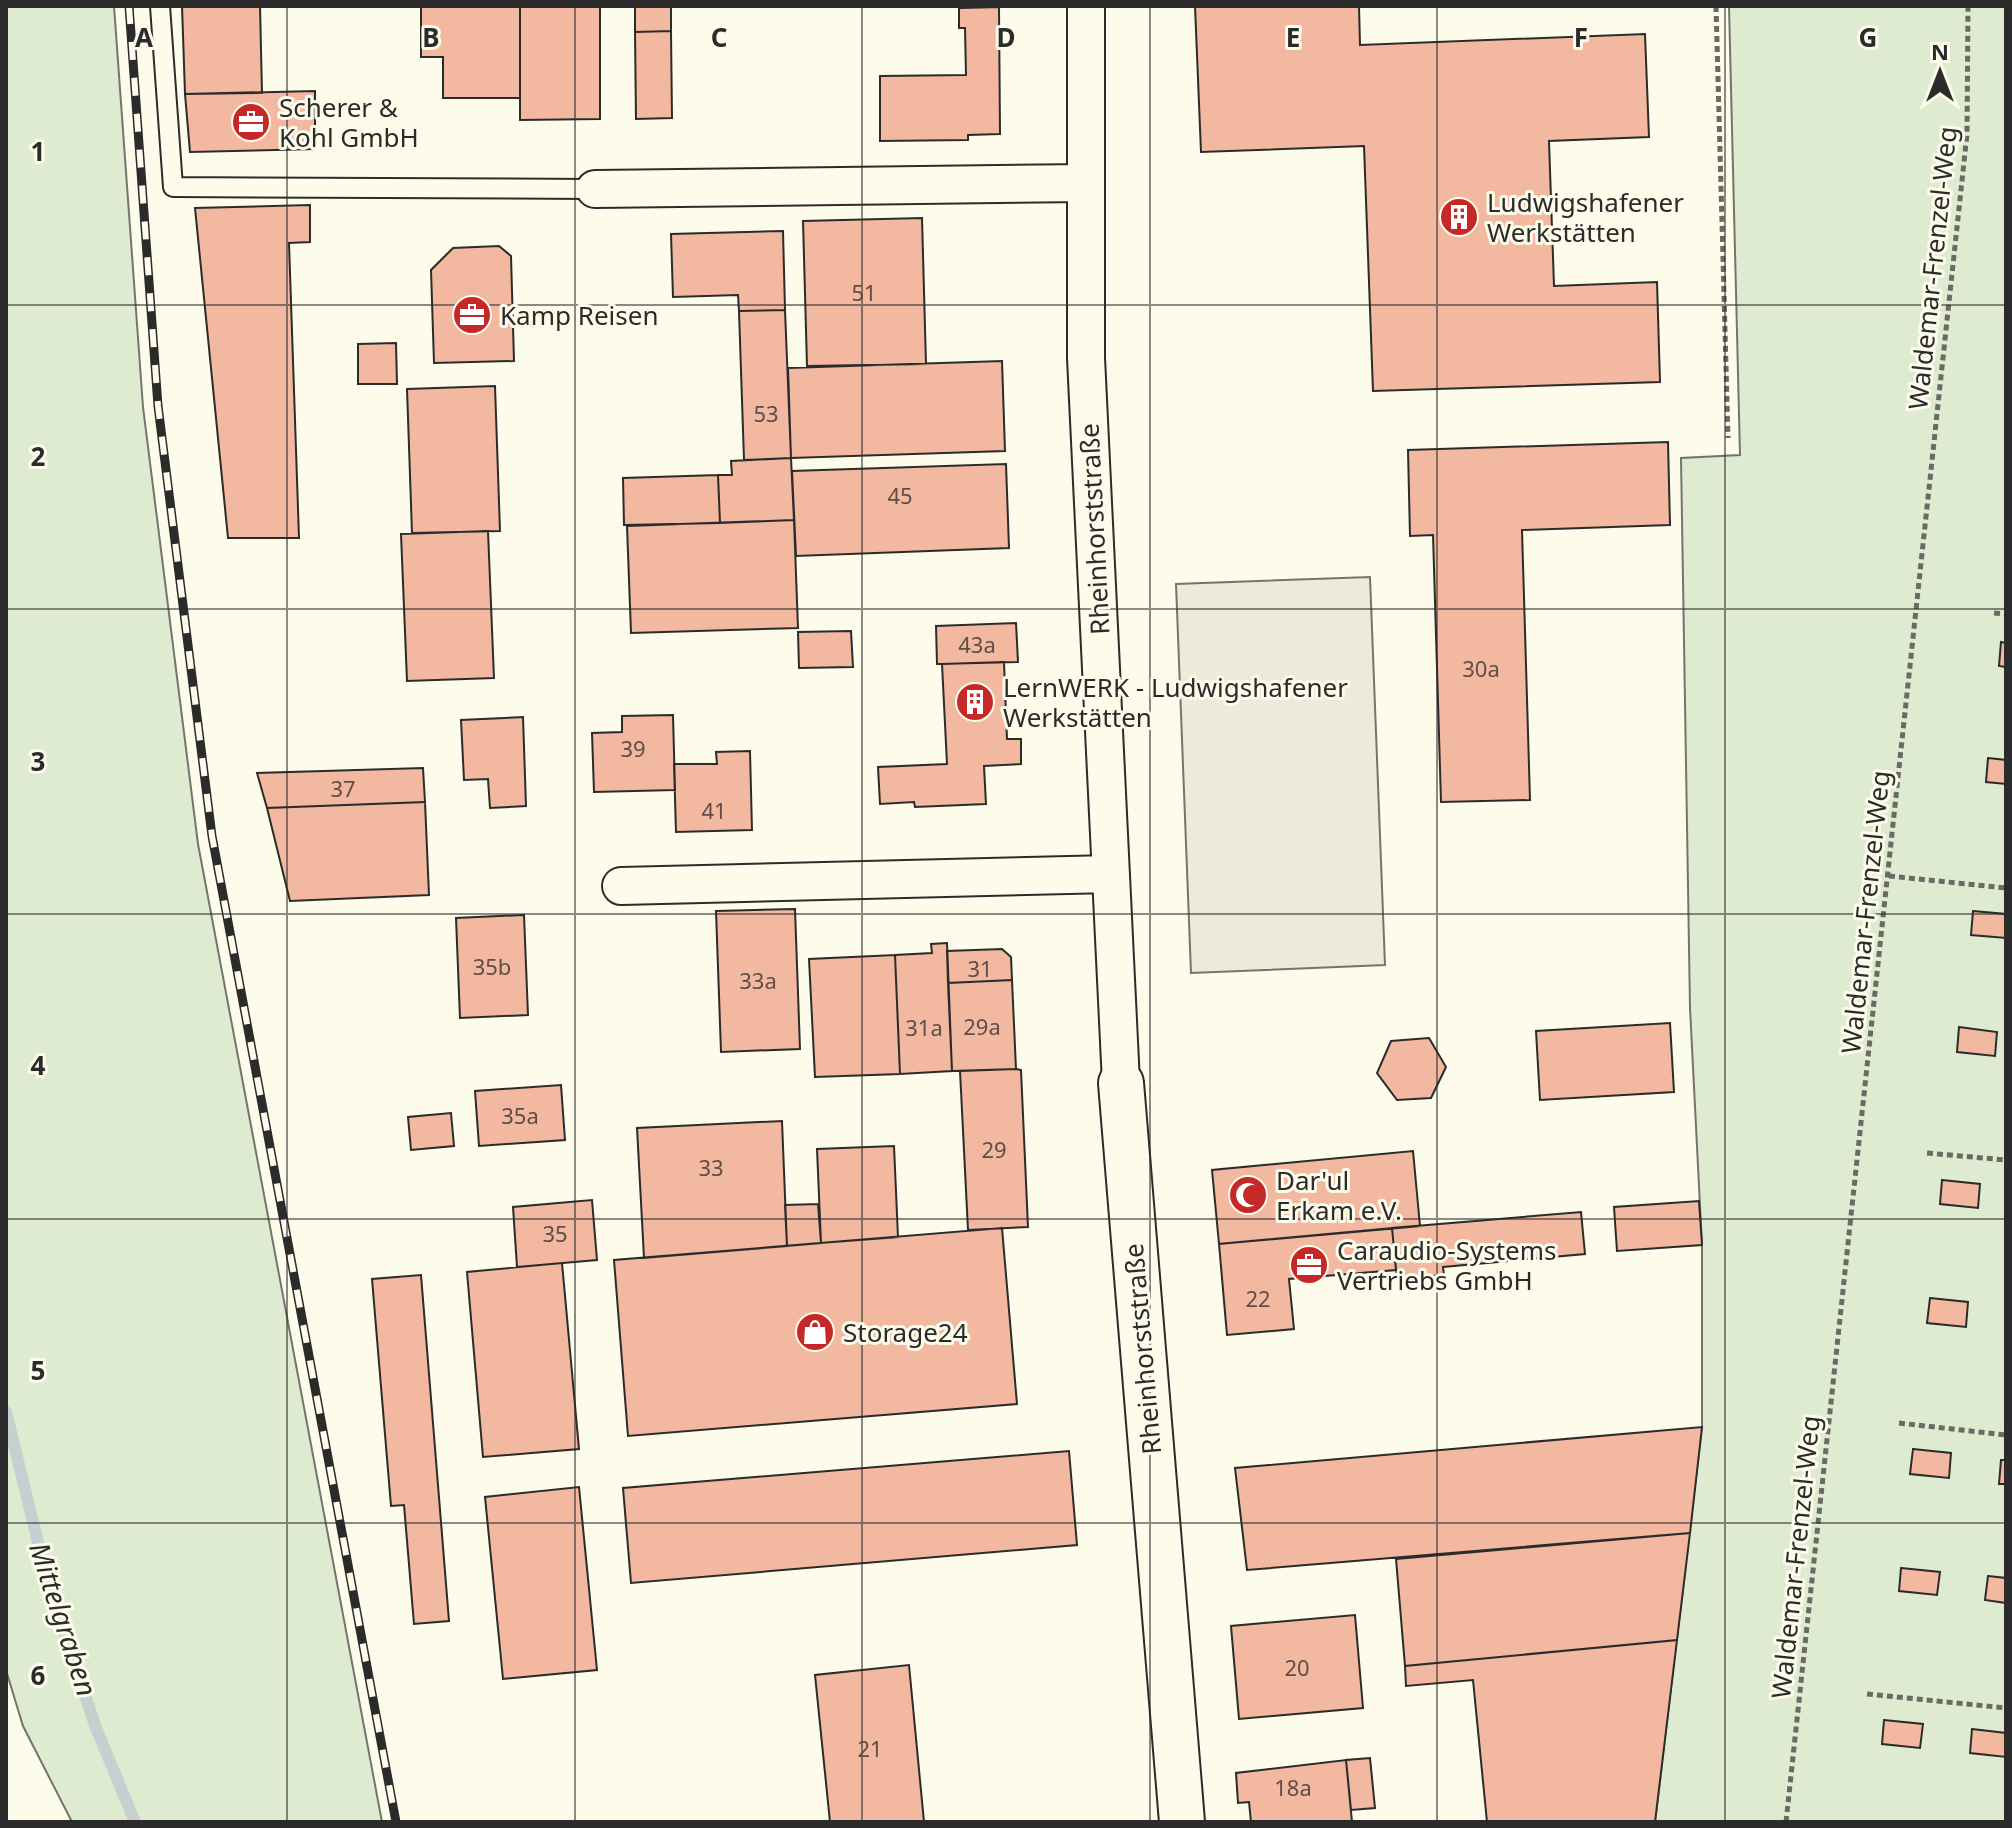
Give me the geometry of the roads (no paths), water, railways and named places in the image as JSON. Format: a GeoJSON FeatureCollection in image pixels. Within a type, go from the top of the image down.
{"type":"FeatureCollection","features":[{"type":"Feature","properties":{"kind":"street","name":"Rheinhorststraße"},"geometry":{"type":"LineString","coordinates":[[1086,6],[1086,358],[1121,1083],[1182,1822]]}},
{"type":"Feature","properties":{"kind":"street"},"geometry":{"type":"LineString","coordinates":[[595,189],[1086,183]]}},
{"type":"Feature","properties":{"kind":"street"},"geometry":{"type":"LineString","coordinates":[[621,886],[1111,874]]}},
{"type":"Feature","properties":{"kind":"lane"},"geometry":{"type":"LineString","coordinates":[[160,6],[173,187],[595,189]]}},
{"type":"Feature","properties":{"kind":"waterway","name":"Mittelgraben"},"geometry":{"type":"LineString","coordinates":[[6,1412],[50,1591],[96,1728],[135,1822]]}},
{"type":"Feature","properties":{"kind":"railway"},"geometry":{"type":"LineString","coordinates":[[129,6],[158,406],[212,836],[396,1822]]}},
{"type":"Feature","properties":{"kind":"place","name":"Scherer & Kohl GmbH"},"geometry":{"type":"Point","coordinates":[251,122]}},
{"type":"Feature","properties":{"kind":"place","name":"Ludwigshafener Werkstätten"},"geometry":{"type":"Point","coordinates":[1459,217]}},
{"type":"Feature","properties":{"kind":"place","name":"Kamp Reisen"},"geometry":{"type":"Point","coordinates":[472,315]}},
{"type":"Feature","properties":{"kind":"place","name":"LernWERK - Ludwigshafener Werkstätten"},"geometry":{"type":"Point","coordinates":[975,702]}},
{"type":"Feature","properties":{"kind":"place","name":"Dar'ul Erkam e.V."},"geometry":{"type":"Point","coordinates":[1248,1195]}},
{"type":"Feature","properties":{"kind":"place","name":"Caraudio-Systems Vertriebs GmbH"},"geometry":{"type":"Point","coordinates":[1309,1265]}},
{"type":"Feature","properties":{"kind":"place","name":"Storage24"},"geometry":{"type":"Point","coordinates":[815,1332]}}]}
